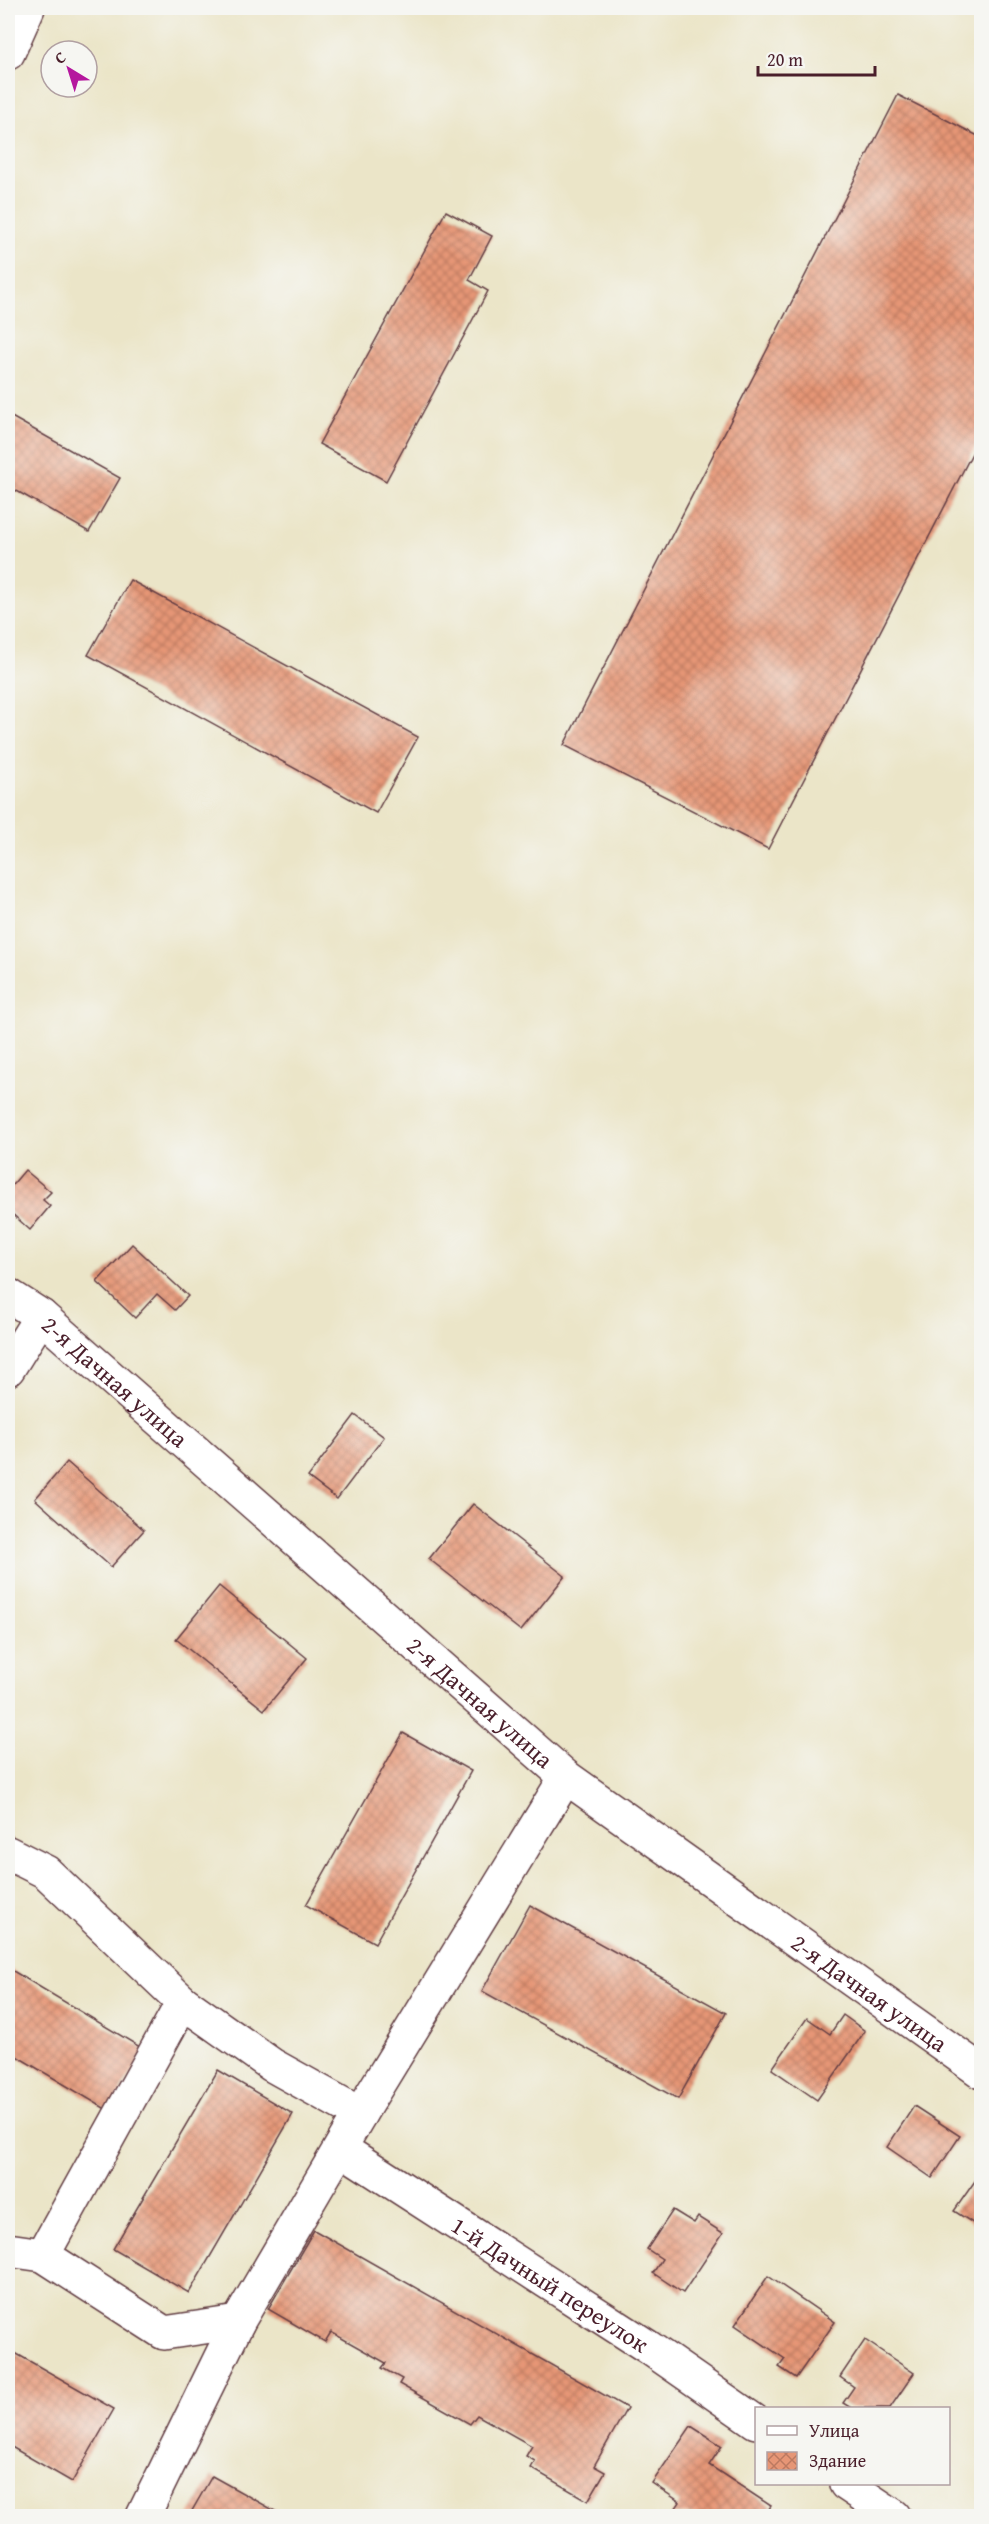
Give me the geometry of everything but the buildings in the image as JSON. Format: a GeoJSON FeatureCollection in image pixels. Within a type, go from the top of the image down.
{"type":"FeatureCollection","features":[{"type":"Feature","properties":{"kind":"street"},"geometry":{"type":"LineString","coordinates":[[8,53],[28,8]]}},
{"type":"Feature","properties":{"kind":"street","name":"2-я Дачная улица"},"geometry":{"type":"LineString","coordinates":[[8,1295],[41,1316],[566,1778],[981,2072]]}},
{"type":"Feature","properties":{"kind":"street"},"geometry":{"type":"LineString","coordinates":[[8,1369],[41,1316]]}},
{"type":"Feature","properties":{"kind":"street"},"geometry":{"type":"LineString","coordinates":[[143,2517],[238,2322],[360,2114],[566,1778]]}},
{"type":"Feature","properties":{"kind":"street"},"geometry":{"type":"LineString","coordinates":[[8,1853],[46,1872],[183,2002],[272,2065],[360,2114]]}},
{"type":"Feature","properties":{"kind":"street"},"geometry":{"type":"LineString","coordinates":[[43,2255],[183,2002]]}},
{"type":"Feature","properties":{"kind":"street","name":"1-й Дачный переулок"},"geometry":{"type":"LineString","coordinates":[[341,2149],[648,2347],[755,2421]]}},
{"type":"Feature","properties":{"kind":"street"},"geometry":{"type":"LineString","coordinates":[[8,2250],[43,2255],[164,2333],[238,2322]]}},
{"type":"Feature","properties":{"kind":"street"},"geometry":{"type":"LineString","coordinates":[[847,2485],[894,2517]]}}]}
